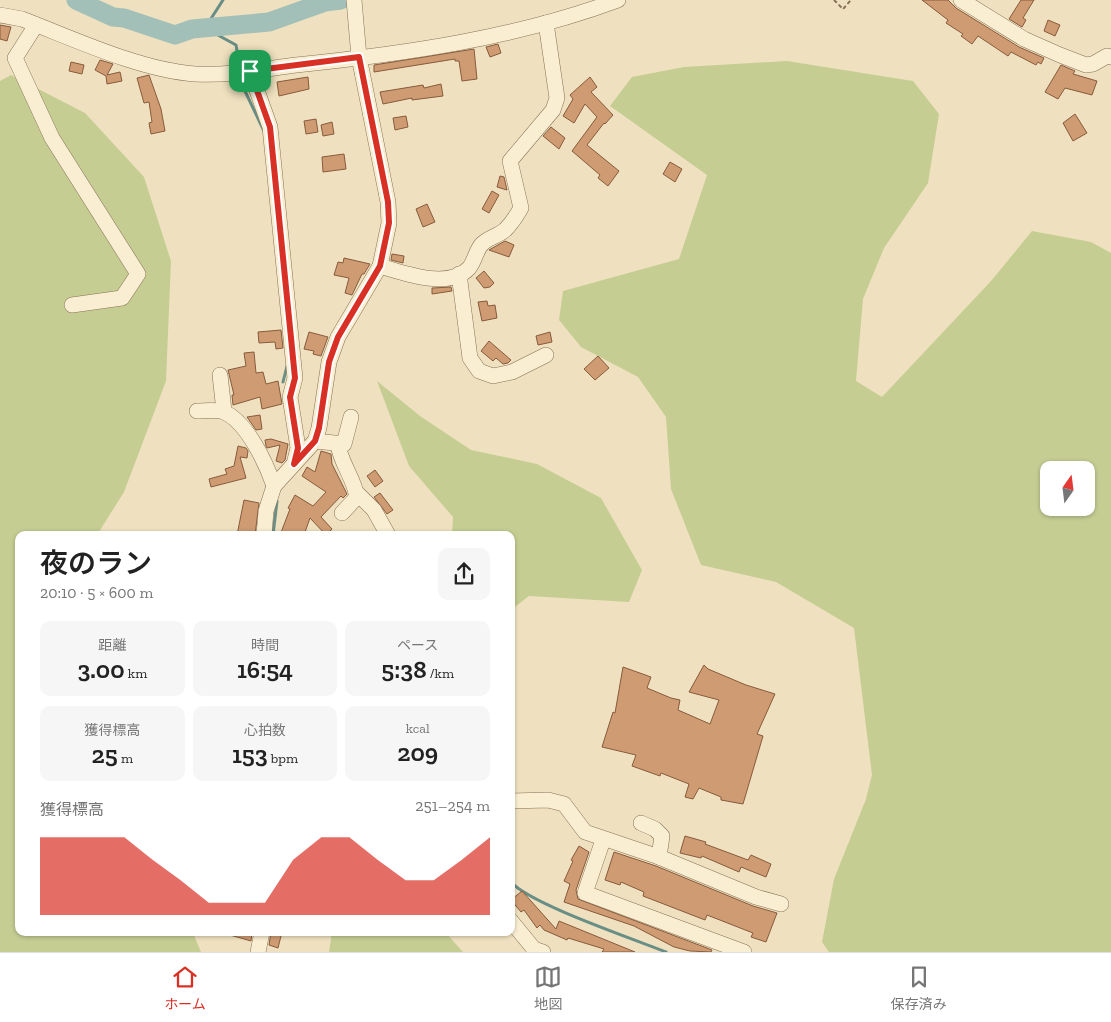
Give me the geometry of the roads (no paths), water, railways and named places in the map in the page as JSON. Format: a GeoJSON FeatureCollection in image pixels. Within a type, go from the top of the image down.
{"type":"FeatureCollection","features":[{"type":"Feature","properties":{"kind":"street"},"geometry":{"type":"LineString","coordinates":[[264,531],[266,511],[274,486],[315,441],[319,428],[329,362],[338,337],[380,266],[389,223],[388,202],[359,57],[359,38],[354,0]]}},
{"type":"Feature","properties":{"kind":"street"},"geometry":{"type":"LineString","coordinates":[[0,14],[36,24],[161,68],[196,74],[250,71],[430,47],[546,23],[618,0]]}},
{"type":"Feature","properties":{"kind":"street"},"geometry":{"type":"LineString","coordinates":[[961,0],[1024,39],[1086,65],[1093,64],[1107,56],[1111,57]]}},
{"type":"Feature","properties":{"kind":"street"},"geometry":{"type":"LineString","coordinates":[[380,266],[422,278],[433,279],[459,274],[470,267],[480,246],[491,236],[504,231],[521,208],[510,160],[553,110],[557,98],[546,23]]}},
{"type":"Feature","properties":{"kind":"street"},"geometry":{"type":"LineString","coordinates":[[36,24],[15,58],[52,138],[138,274],[122,298],[72,306]]}},
{"type":"Feature","properties":{"kind":"street"},"geometry":{"type":"LineString","coordinates":[[250,71],[270,127],[295,378],[290,397],[298,448],[294,464]]}},
{"type":"Feature","properties":{"kind":"street"},"geometry":{"type":"LineString","coordinates":[[459,274],[470,358],[479,371],[494,376],[512,372],[546,355]]}},
{"type":"Feature","properties":{"kind":"street"},"geometry":{"type":"LineString","coordinates":[[220,375],[224,411]]}},
{"type":"Feature","properties":{"kind":"street"},"geometry":{"type":"LineString","coordinates":[[197,411],[224,411],[239,423],[269,471],[274,486]]}},
{"type":"Feature","properties":{"kind":"street"},"geometry":{"type":"LineString","coordinates":[[315,441],[344,444],[351,417]]}},
{"type":"Feature","properties":{"kind":"street"},"geometry":{"type":"LineString","coordinates":[[338,444],[339,453],[345,463],[357,497],[342,513]]}},
{"type":"Feature","properties":{"kind":"street"},"geometry":{"type":"LineString","coordinates":[[356,492],[374,510],[386,531]]}},
{"type":"Feature","properties":{"kind":"street"},"geometry":{"type":"LineString","coordinates":[[515,801],[548,800],[564,804],[585,832],[603,840],[658,857],[749,894],[781,904]]}},
{"type":"Feature","properties":{"kind":"street"},"geometry":{"type":"LineString","coordinates":[[641,823],[655,828],[662,836],[658,857]]}},
{"type":"Feature","properties":{"kind":"street"},"geometry":{"type":"LineString","coordinates":[[603,840],[585,893],[744,952]]}},
{"type":"Feature","properties":{"kind":"street"},"geometry":{"type":"LineString","coordinates":[[515,926],[534,949],[543,952]]}},
{"type":"Feature","properties":{"kind":"street"},"geometry":{"type":"LineString","coordinates":[[258,952],[261,936]]}},
{"type":"Feature","properties":{"kind":"waterway"},"geometry":{"type":"LineString","coordinates":[[76,0],[113,17],[124,18],[175,35],[192,29],[269,22],[325,2],[341,0]]}},
{"type":"Feature","properties":{"kind":"waterway"},"geometry":{"type":"LineString","coordinates":[[223,0],[205,28],[236,45],[239,62]]}},
{"type":"Feature","properties":{"kind":"waterway"},"geometry":{"type":"LineString","coordinates":[[243,80],[244,89],[264,131]]}},
{"type":"Feature","properties":{"kind":"waterway"},"geometry":{"type":"LineString","coordinates":[[283,382],[287,366]]}},
{"type":"Feature","properties":{"kind":"waterway"},"geometry":{"type":"LineString","coordinates":[[273,531],[277,501]]}},
{"type":"Feature","properties":{"kind":"waterway"},"geometry":{"type":"LineString","coordinates":[[515,885],[522,891],[560,910],[666,952]]}}]}
